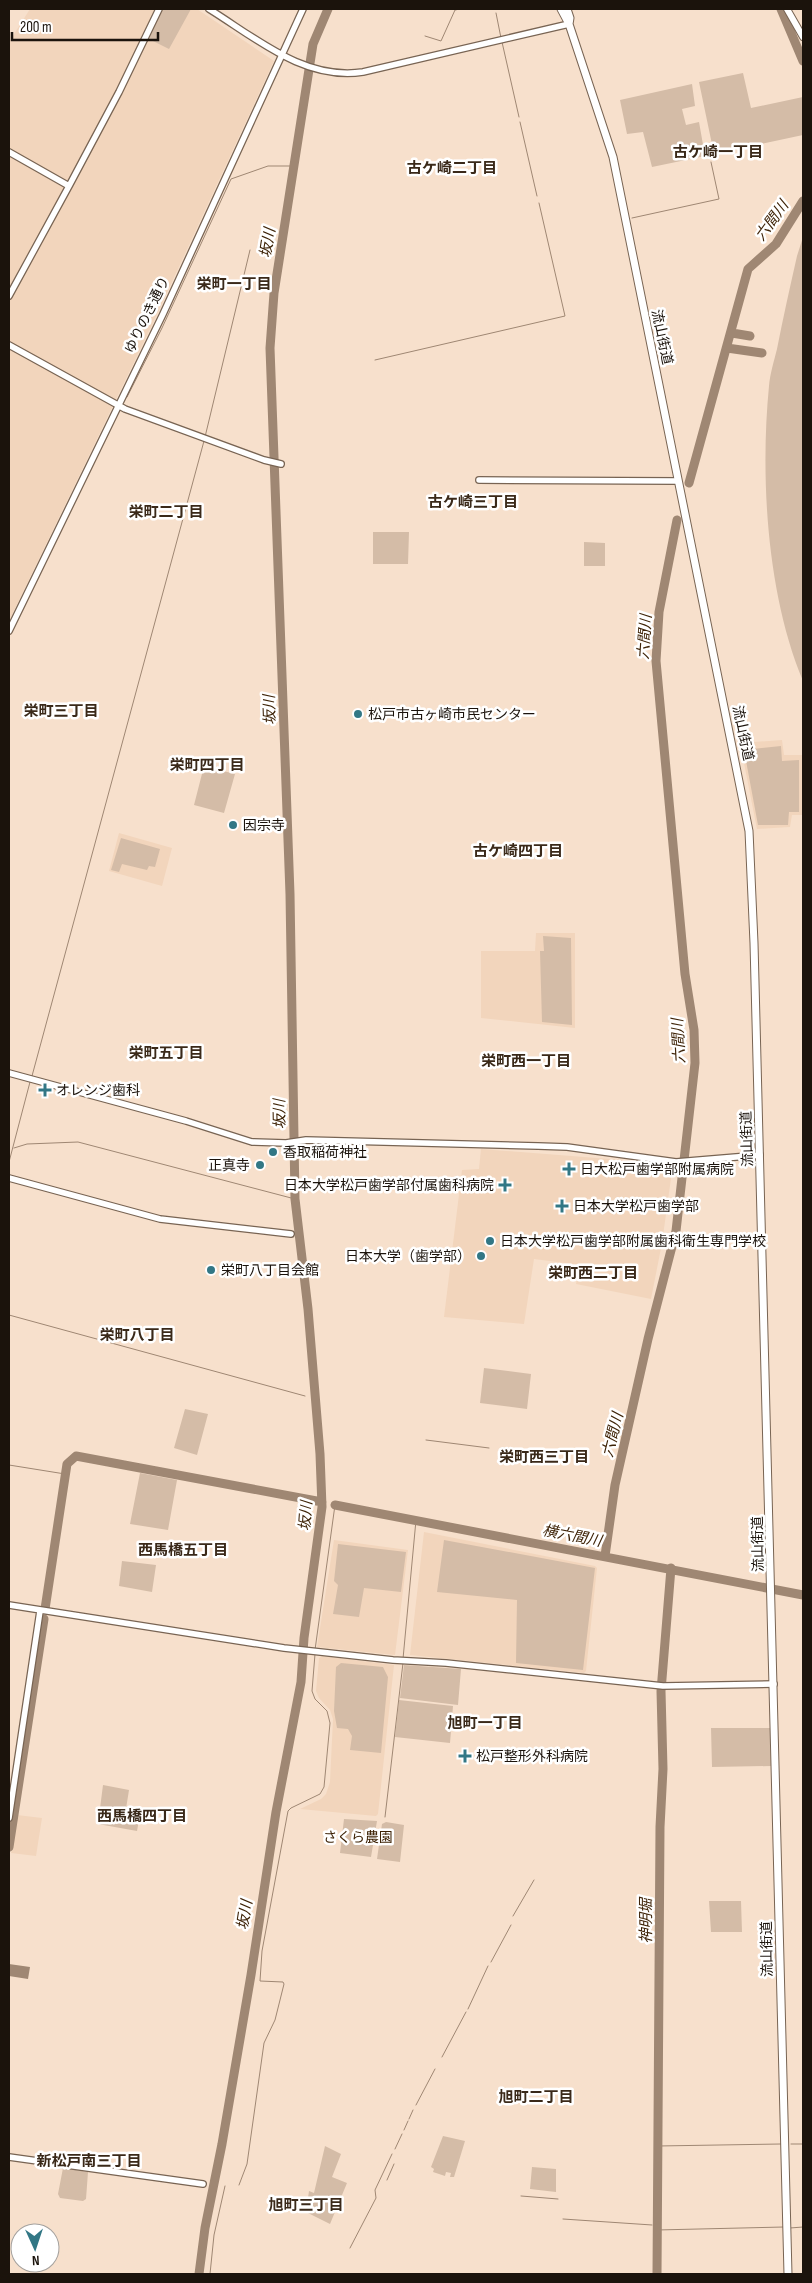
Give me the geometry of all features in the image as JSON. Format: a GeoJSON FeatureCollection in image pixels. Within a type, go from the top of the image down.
{"type":"FeatureCollection","features":[{"type":"Feature","properties":{"kind":"main road","name":"流山街道"},"geometry":{"type":"LineString","coordinates":[[561,9],[569,24],[613,158],[750,831],[774,1684],[788,2274]]}},
{"type":"Feature","properties":{"kind":"main road","name":"流山街道"},"geometry":{"type":"LineString","coordinates":[[567,9],[570,18],[569,24]]}},
{"type":"Feature","properties":{"kind":"main road"},"geometry":{"type":"LineString","coordinates":[[787,9],[803,37]]}},
{"type":"Feature","properties":{"kind":"street"},"geometry":{"type":"LineString","coordinates":[[9,296],[119,92],[159,9]]}},
{"type":"Feature","properties":{"kind":"street"},"geometry":{"type":"LineString","coordinates":[[209,9],[282,56],[304,67],[339,74],[363,72],[569,24]]}},
{"type":"Feature","properties":{"kind":"street","name":"ゆりのき通り"},"geometry":{"type":"LineString","coordinates":[[9,631],[162,314],[304,9]]}},
{"type":"Feature","properties":{"kind":"street"},"geometry":{"type":"LineString","coordinates":[[9,152],[69,186]]}},
{"type":"Feature","properties":{"kind":"street"},"geometry":{"type":"LineString","coordinates":[[9,345],[117,405],[280,464]]}},
{"type":"Feature","properties":{"kind":"street"},"geometry":{"type":"LineString","coordinates":[[479,480],[678,481]]}},
{"type":"Feature","properties":{"kind":"street"},"geometry":{"type":"LineString","coordinates":[[9,1072],[186,1121],[252,1142],[289,1142],[300,1140],[567,1147],[677,1162],[760,1158]]}},
{"type":"Feature","properties":{"kind":"street"},"geometry":{"type":"LineString","coordinates":[[9,1178],[160,1219],[291,1234]]}},
{"type":"Feature","properties":{"kind":"street"},"geometry":{"type":"LineString","coordinates":[[9,1605],[309,1651],[661,1686],[774,1684]]}},
{"type":"Feature","properties":{"kind":"street"},"geometry":{"type":"LineString","coordinates":[[9,1818],[43,1611]]}},
{"type":"Feature","properties":{"kind":"street"},"geometry":{"type":"LineString","coordinates":[[9,2157],[203,2184]]}},
{"type":"Feature","properties":{"kind":"shaded area"},"geometry":{"type":"Polygon","coordinates":[[[30,9],[197,9],[274,61],[154,321],[9,621],[9,42],[30,9]]]}},
{"type":"Feature","properties":{"kind":"shaded area"},"geometry":{"type":"Polygon","coordinates":[[[782,740],[784,755],[803,755],[803,815],[792,815],[790,827],[757,829],[740,743],[782,740]]]}},
{"type":"Feature","properties":{"kind":"shaded area"},"geometry":{"type":"Polygon","coordinates":[[[119,833],[172,848],[162,886],[109,871],[119,833]]]}},
{"type":"Feature","properties":{"kind":"shaded area"},"geometry":{"type":"Polygon","coordinates":[[[536,933],[575,933],[575,1028],[481,1018],[481,951],[535,951],[536,933]]]}},
{"type":"Feature","properties":{"kind":"shaded area","name":"日本大学松戸歯学部"},"geometry":{"type":"Polygon","coordinates":[[[481,1149],[673,1164],[662,1243],[651,1299],[576,1284],[580,1265],[534,1259],[524,1324],[444,1317],[462,1170],[479,1169],[481,1149]]]}},
{"type":"Feature","properties":{"kind":"shaded area"},"geometry":{"type":"Polygon","coordinates":[[[424,1532],[595,1566],[597,1568],[586,1671],[584,1673],[410,1655],[424,1532]]]}},
{"type":"Feature","properties":{"kind":"shaded area"},"geometry":{"type":"Polygon","coordinates":[[[334,1540],[408,1550],[395,1655],[317,1647],[334,1540]]]}},
{"type":"Feature","properties":{"kind":"shaded area"},"geometry":{"type":"Polygon","coordinates":[[[322,1656],[394,1665],[378,1814],[376,1816],[300,1809],[321,1799],[326,1794],[330,1782],[333,1719],[330,1710],[319,1698],[316,1691],[319,1658],[322,1656]]]}},
{"type":"Feature","properties":{"kind":"shaded area"},"geometry":{"type":"Polygon","coordinates":[[[17,1815],[42,1818],[36,1856],[11,1853],[17,1815]]]}},
{"type":"Feature","properties":{"kind":"shaded area"},"geometry":{"type":"Polygon","coordinates":[[[9,1964],[30,1967],[28,1979],[9,1976],[9,1964]]]}},
{"type":"Feature","properties":{"kind":"green space"},"geometry":{"type":"Polygon","coordinates":[[[163,9],[191,9],[169,49],[149,39],[163,9]]]}},
{"type":"Feature","properties":{"kind":"green space"},"geometry":{"type":"Polygon","coordinates":[[[743,73],[751,108],[803,97],[803,135],[714,154],[699,82],[743,73]]]}},
{"type":"Feature","properties":{"kind":"green space"},"geometry":{"type":"Polygon","coordinates":[[[692,84],[695,106],[682,109],[686,125],[699,122],[705,156],[652,167],[643,132],[627,134],[620,100],[692,84]]]}},
{"type":"Feature","properties":{"kind":"green space"},"geometry":{"type":"Polygon","coordinates":[[[803,237],[803,681],[781,612],[774,574],[769,536],[765,459],[770,377],[803,237]]]}},
{"type":"Feature","properties":{"kind":"green space"},"geometry":{"type":"Polygon","coordinates":[[[373,532],[409,532],[408,564],[373,564],[373,532]]]}},
{"type":"Feature","properties":{"kind":"green space"},"geometry":{"type":"Polygon","coordinates":[[[584,542],[605,543],[605,566],[584,566],[584,542]]]}},
{"type":"Feature","properties":{"kind":"green space"},"geometry":{"type":"Polygon","coordinates":[[[781,746],[782,761],[799,760],[799,812],[789,812],[788,825],[758,825],[744,750],[781,746]]]}},
{"type":"Feature","properties":{"kind":"green space"},"geometry":{"type":"Polygon","coordinates":[[[204,766],[235,774],[224,813],[194,805],[204,766]]]}},
{"type":"Feature","properties":{"kind":"green space"},"geometry":{"type":"Polygon","coordinates":[[[121,838],[160,849],[155,867],[149,866],[147,870],[122,864],[119,872],[111,870],[121,838]]]}},
{"type":"Feature","properties":{"kind":"green space"},"geometry":{"type":"Polygon","coordinates":[[[543,936],[571,938],[572,1025],[542,1022],[540,951],[544,951],[543,936]]]}},
{"type":"Feature","properties":{"kind":"green space"},"geometry":{"type":"Polygon","coordinates":[[[484,1368],[531,1374],[527,1409],[480,1403],[484,1368]]]}},
{"type":"Feature","properties":{"kind":"green space"},"geometry":{"type":"Polygon","coordinates":[[[185,1409],[208,1414],[197,1455],[174,1448],[185,1409]]]}},
{"type":"Feature","properties":{"kind":"green space"},"geometry":{"type":"Polygon","coordinates":[[[140,1473],[177,1480],[168,1530],[130,1524],[140,1473]]]}},
{"type":"Feature","properties":{"kind":"green space"},"geometry":{"type":"Polygon","coordinates":[[[444,1540],[595,1568],[583,1670],[516,1663],[517,1600],[437,1592],[444,1540]]]}},
{"type":"Feature","properties":{"kind":"green space"},"geometry":{"type":"Polygon","coordinates":[[[338,1544],[406,1552],[401,1592],[364,1588],[359,1617],[333,1614],[338,1585],[334,1581],[338,1544]]]}},
{"type":"Feature","properties":{"kind":"green space"},"geometry":{"type":"Polygon","coordinates":[[[122,1561],[156,1565],[152,1592],[119,1586],[122,1561]]]}},
{"type":"Feature","properties":{"kind":"green space"},"geometry":{"type":"Polygon","coordinates":[[[341,1663],[383,1667],[388,1677],[381,1753],[350,1750],[352,1736],[348,1729],[337,1728],[334,1711],[336,1667],[341,1663]]]}},
{"type":"Feature","properties":{"kind":"green space"},"geometry":{"type":"Polygon","coordinates":[[[404,1665],[461,1669],[458,1705],[400,1698],[404,1665]]]}},
{"type":"Feature","properties":{"kind":"green space"},"geometry":{"type":"Polygon","coordinates":[[[399,1700],[453,1706],[450,1743],[395,1737],[399,1700]]]}},
{"type":"Feature","properties":{"kind":"green space"},"geometry":{"type":"Polygon","coordinates":[[[711,1728],[770,1728],[771,1766],[712,1767],[711,1728]]]}},
{"type":"Feature","properties":{"kind":"green space"},"geometry":{"type":"Polygon","coordinates":[[[103,1785],[129,1790],[125,1815],[127,1818],[139,1820],[137,1831],[98,1824],[103,1785]]]}},
{"type":"Feature","properties":{"kind":"green space","name":"さくら農園"},"geometry":{"type":"Polygon","coordinates":[[[344,1819],[377,1821],[371,1857],[340,1853],[344,1819]]]}},
{"type":"Feature","properties":{"kind":"green space"},"geometry":{"type":"Polygon","coordinates":[[[386,1822],[404,1825],[400,1862],[377,1859],[382,1824],[386,1822]]]}},
{"type":"Feature","properties":{"kind":"green space"},"geometry":{"type":"Polygon","coordinates":[[[709,1901],[741,1901],[742,1932],[711,1932],[709,1901]]]}},
{"type":"Feature","properties":{"kind":"green space"},"geometry":{"type":"Polygon","coordinates":[[[443,2136],[465,2141],[454,2177],[450,2177],[451,2173],[446,2172],[445,2176],[433,2172],[434,2169],[431,2167],[443,2136]]]}},
{"type":"Feature","properties":{"kind":"green space"},"geometry":{"type":"Polygon","coordinates":[[[325,2146],[341,2154],[332,2177],[347,2183],[330,2224],[306,2212],[309,2191],[314,2193],[325,2146]]]}},
{"type":"Feature","properties":{"kind":"green space"},"geometry":{"type":"Polygon","coordinates":[[[532,2167],[556,2169],[556,2192],[530,2189],[532,2167]]]}},
{"type":"Feature","properties":{"kind":"green space"},"geometry":{"type":"Polygon","coordinates":[[[63,2168],[88,2172],[86,2199],[83,2201],[60,2198],[58,2194],[63,2168]]]}},
{"type":"Feature","properties":{"kind":"waterway","name":"坂川"},"geometry":{"type":"LineString","coordinates":[[199,2274],[205,2228],[222,2144],[251,1975],[276,1812],[301,1682],[304,1638],[322,1507],[320,1454],[308,1309],[295,1199],[290,894],[270,348],[274,293],[313,44],[328,9]]}},
{"type":"Feature","properties":{"kind":"waterway"},"geometry":{"type":"LineString","coordinates":[[425,36],[441,41],[455,10],[460,9]]}},
{"type":"Feature","properties":{"kind":"waterway","name":"六間川"},"geometry":{"type":"LineString","coordinates":[[781,9],[803,61]]}},
{"type":"Feature","properties":{"kind":"waterway"},"geometry":{"type":"LineString","coordinates":[[496,13],[501,38]]}},
{"type":"Feature","properties":{"kind":"waterway"},"geometry":{"type":"LineString","coordinates":[[502,42],[519,117]]}},
{"type":"Feature","properties":{"kind":"waterway"},"geometry":{"type":"LineString","coordinates":[[520,122],[537,196]]}},
{"type":"Feature","properties":{"kind":"waterway"},"geometry":{"type":"LineString","coordinates":[[632,218],[719,199],[711,162]]}},
{"type":"Feature","properties":{"kind":"waterway"},"geometry":{"type":"LineString","coordinates":[[127,397],[162,328],[231,179],[268,166],[294,166]]}},
{"type":"Feature","properties":{"kind":"waterway","name":"六間川"},"geometry":{"type":"LineString","coordinates":[[689,483],[748,269],[776,244],[803,201]]}},
{"type":"Feature","properties":{"kind":"waterway"},"geometry":{"type":"LineString","coordinates":[[375,360],[565,316],[539,203]]}},
{"type":"Feature","properties":{"kind":"waterway"},"geometry":{"type":"LineString","coordinates":[[205,437],[250,250]]}},
{"type":"Feature","properties":{"kind":"waterway"},"geometry":{"type":"LineString","coordinates":[[732,333],[750,336]]}},
{"type":"Feature","properties":{"kind":"waterway"},"geometry":{"type":"LineString","coordinates":[[727,348],[762,353]]}},
{"type":"Feature","properties":{"kind":"waterway"},"geometry":{"type":"LineString","coordinates":[[32,1076],[204,441]]}},
{"type":"Feature","properties":{"kind":"waterway","name":"六間川"},"geometry":{"type":"LineString","coordinates":[[605,1556],[615,1485],[648,1339],[676,1231],[695,1063],[694,1030],[685,974],[656,661],[659,612],[677,520]]}},
{"type":"Feature","properties":{"kind":"waterway"},"geometry":{"type":"LineString","coordinates":[[9,1162],[30,1082]]}},
{"type":"Feature","properties":{"kind":"waterway"},"geometry":{"type":"LineString","coordinates":[[14,1148],[27,1144],[78,1142],[295,1199]]}},
{"type":"Feature","properties":{"kind":"waterway"},"geometry":{"type":"LineString","coordinates":[[9,1315],[305,1396]]}},
{"type":"Feature","properties":{"kind":"waterway"},"geometry":{"type":"LineString","coordinates":[[426,1440],[489,1448]]}},
{"type":"Feature","properties":{"kind":"waterway"},"geometry":{"type":"LineString","coordinates":[[45,1609],[67,1464],[76,1456],[322,1502]]}},
{"type":"Feature","properties":{"kind":"waterway"},"geometry":{"type":"LineString","coordinates":[[9,1465],[65,1474]]}},
{"type":"Feature","properties":{"kind":"waterway"},"geometry":{"type":"LineString","coordinates":[[315,1650],[335,1505]]}},
{"type":"Feature","properties":{"kind":"waterway","name":"横六間川"},"geometry":{"type":"LineString","coordinates":[[335,1505],[803,1595]]}},
{"type":"Feature","properties":{"kind":"waterway"},"geometry":{"type":"LineString","coordinates":[[403,1659],[416,1520]]}},
{"type":"Feature","properties":{"kind":"waterway","name":"神明堀"},"geometry":{"type":"LineString","coordinates":[[657,2274],[660,1827],[663,1769],[661,1691],[671,1568]]}},
{"type":"Feature","properties":{"kind":"waterway"},"geometry":{"type":"LineString","coordinates":[[9,1847],[44,1619]]}},
{"type":"Feature","properties":{"kind":"waterway"},"geometry":{"type":"LineString","coordinates":[[239,2185],[247,2164],[264,2043],[275,2020],[284,1984],[283,1982],[260,1981],[262,1951],[288,1811],[320,1794],[324,1787],[330,1723],[327,1711],[315,1699],[312,1691],[315,1654]]}},
{"type":"Feature","properties":{"kind":"waterway"},"geometry":{"type":"LineString","coordinates":[[385,1817],[403,1663]]}},
{"type":"Feature","properties":{"kind":"waterway"},"geometry":{"type":"LineString","coordinates":[[513,1916],[534,1880]]}},
{"type":"Feature","properties":{"kind":"waterway"},"geometry":{"type":"LineString","coordinates":[[491,1962],[511,1925]]}},
{"type":"Feature","properties":{"kind":"waterway"},"geometry":{"type":"LineString","coordinates":[[468,2009],[488,1966]]}},
{"type":"Feature","properties":{"kind":"waterway"},"geometry":{"type":"LineString","coordinates":[[442,2057],[466,2012]]}},
{"type":"Feature","properties":{"kind":"waterway"},"geometry":{"type":"LineString","coordinates":[[416,2105],[435,2069]]}},
{"type":"Feature","properties":{"kind":"waterway"},"geometry":{"type":"LineString","coordinates":[[409,2119],[413,2110]]}},
{"type":"Feature","properties":{"kind":"waterway"},"geometry":{"type":"LineString","coordinates":[[404,2130],[408,2121]]}},
{"type":"Feature","properties":{"kind":"waterway"},"geometry":{"type":"LineString","coordinates":[[395,2149],[402,2134]]}},
{"type":"Feature","properties":{"kind":"waterway"},"geometry":{"type":"LineString","coordinates":[[658,2146],[781,2144]]}},
{"type":"Feature","properties":{"kind":"waterway"},"geometry":{"type":"LineString","coordinates":[[791,2144],[803,2144]]}},
{"type":"Feature","properties":{"kind":"waterway"},"geometry":{"type":"LineString","coordinates":[[350,2248],[376,2198],[375,2190],[392,2154]]}},
{"type":"Feature","properties":{"kind":"waterway"},"geometry":{"type":"LineString","coordinates":[[387,2180],[394,2164]]}},
{"type":"Feature","properties":{"kind":"waterway"},"geometry":{"type":"LineString","coordinates":[[210,2274],[214,2235],[225,2186]]}},
{"type":"Feature","properties":{"kind":"waterway"},"geometry":{"type":"LineString","coordinates":[[521,2196],[558,2199]]}},
{"type":"Feature","properties":{"kind":"waterway"},"geometry":{"type":"LineString","coordinates":[[563,2219],[652,2225]]}},
{"type":"Feature","properties":{"kind":"waterway"},"geometry":{"type":"LineString","coordinates":[[657,2230],[784,2227]]}},
{"type":"Feature","properties":{"kind":"waterway"},"geometry":{"type":"LineString","coordinates":[[790,2228],[803,2227]]}},
{"type":"Feature","properties":{"kind":"place","name":"松戸市古ヶ崎市民センター"},"geometry":{"type":"Point","coordinates":[358,714]}},
{"type":"Feature","properties":{"kind":"place","name":"因宗寺"},"geometry":{"type":"Point","coordinates":[233,825]}},
{"type":"Feature","properties":{"kind":"place","name":"オレンジ歯科"},"geometry":{"type":"Point","coordinates":[45,1090]}},
{"type":"Feature","properties":{"kind":"place","name":"香取稲荷神社"},"geometry":{"type":"Point","coordinates":[273,1152]}},
{"type":"Feature","properties":{"kind":"place","name":"正真寺"},"geometry":{"type":"Point","coordinates":[260,1165]}},
{"type":"Feature","properties":{"kind":"place","name":"日大松戸歯学部附属病院"},"geometry":{"type":"Point","coordinates":[569,1169]}},
{"type":"Feature","properties":{"kind":"place","name":"日本大学松戸歯学部付属歯科病院"},"geometry":{"type":"Point","coordinates":[505,1185]}},
{"type":"Feature","properties":{"kind":"place","name":"日本大学松戸歯学部"},"geometry":{"type":"Point","coordinates":[562,1206]}},
{"type":"Feature","properties":{"kind":"place","name":"日本大学松戸歯学部附属歯科衛生専門学校"},"geometry":{"type":"Point","coordinates":[490,1241]}},
{"type":"Feature","properties":{"kind":"place","name":"日本大学（歯学部）"},"geometry":{"type":"Point","coordinates":[481,1256]}},
{"type":"Feature","properties":{"kind":"place","name":"栄町八丁目会館"},"geometry":{"type":"Point","coordinates":[211,1270]}},
{"type":"Feature","properties":{"kind":"place","name":"松戸整形外科病院"},"geometry":{"type":"Point","coordinates":[465,1756]}},
{"type":"Feature","properties":{"kind":"district","name":"古ケ崎一丁目"},"geometry":{"type":"Point","coordinates":[718,152]}},
{"type":"Feature","properties":{"kind":"district","name":"古ケ崎二丁目"},"geometry":{"type":"Point","coordinates":[452,168]}},
{"type":"Feature","properties":{"kind":"district","name":"栄町一丁目"},"geometry":{"type":"Point","coordinates":[234,284]}},
{"type":"Feature","properties":{"kind":"district","name":"古ケ崎三丁目"},"geometry":{"type":"Point","coordinates":[473,502]}},
{"type":"Feature","properties":{"kind":"district","name":"栄町二丁目"},"geometry":{"type":"Point","coordinates":[166,512]}},
{"type":"Feature","properties":{"kind":"district","name":"栄町三丁目"},"geometry":{"type":"Point","coordinates":[61,711]}},
{"type":"Feature","properties":{"kind":"district","name":"栄町四丁目"},"geometry":{"type":"Point","coordinates":[207,765]}},
{"type":"Feature","properties":{"kind":"district","name":"古ケ崎四丁目"},"geometry":{"type":"Point","coordinates":[518,851]}},
{"type":"Feature","properties":{"kind":"district","name":"栄町五丁目"},"geometry":{"type":"Point","coordinates":[166,1053]}},
{"type":"Feature","properties":{"kind":"district","name":"栄町西一丁目"},"geometry":{"type":"Point","coordinates":[526,1061]}},
{"type":"Feature","properties":{"kind":"district","name":"栄町西二丁目"},"geometry":{"type":"Point","coordinates":[593,1273]}},
{"type":"Feature","properties":{"kind":"district","name":"栄町八丁目"},"geometry":{"type":"Point","coordinates":[137,1335]}},
{"type":"Feature","properties":{"kind":"district","name":"栄町西三丁目"},"geometry":{"type":"Point","coordinates":[544,1457]}},
{"type":"Feature","properties":{"kind":"district","name":"西馬橋五丁目"},"geometry":{"type":"Point","coordinates":[183,1550]}},
{"type":"Feature","properties":{"kind":"district","name":"旭町一丁目"},"geometry":{"type":"Point","coordinates":[485,1723]}},
{"type":"Feature","properties":{"kind":"district","name":"西馬橋四丁目"},"geometry":{"type":"Point","coordinates":[142,1816]}},
{"type":"Feature","properties":{"kind":"district","name":"旭町二丁目"},"geometry":{"type":"Point","coordinates":[536,2097]}},
{"type":"Feature","properties":{"kind":"district","name":"新松戸南三丁目"},"geometry":{"type":"Point","coordinates":[89,2161]}},
{"type":"Feature","properties":{"kind":"district","name":"旭町三丁目"},"geometry":{"type":"Point","coordinates":[306,2205]}}]}
